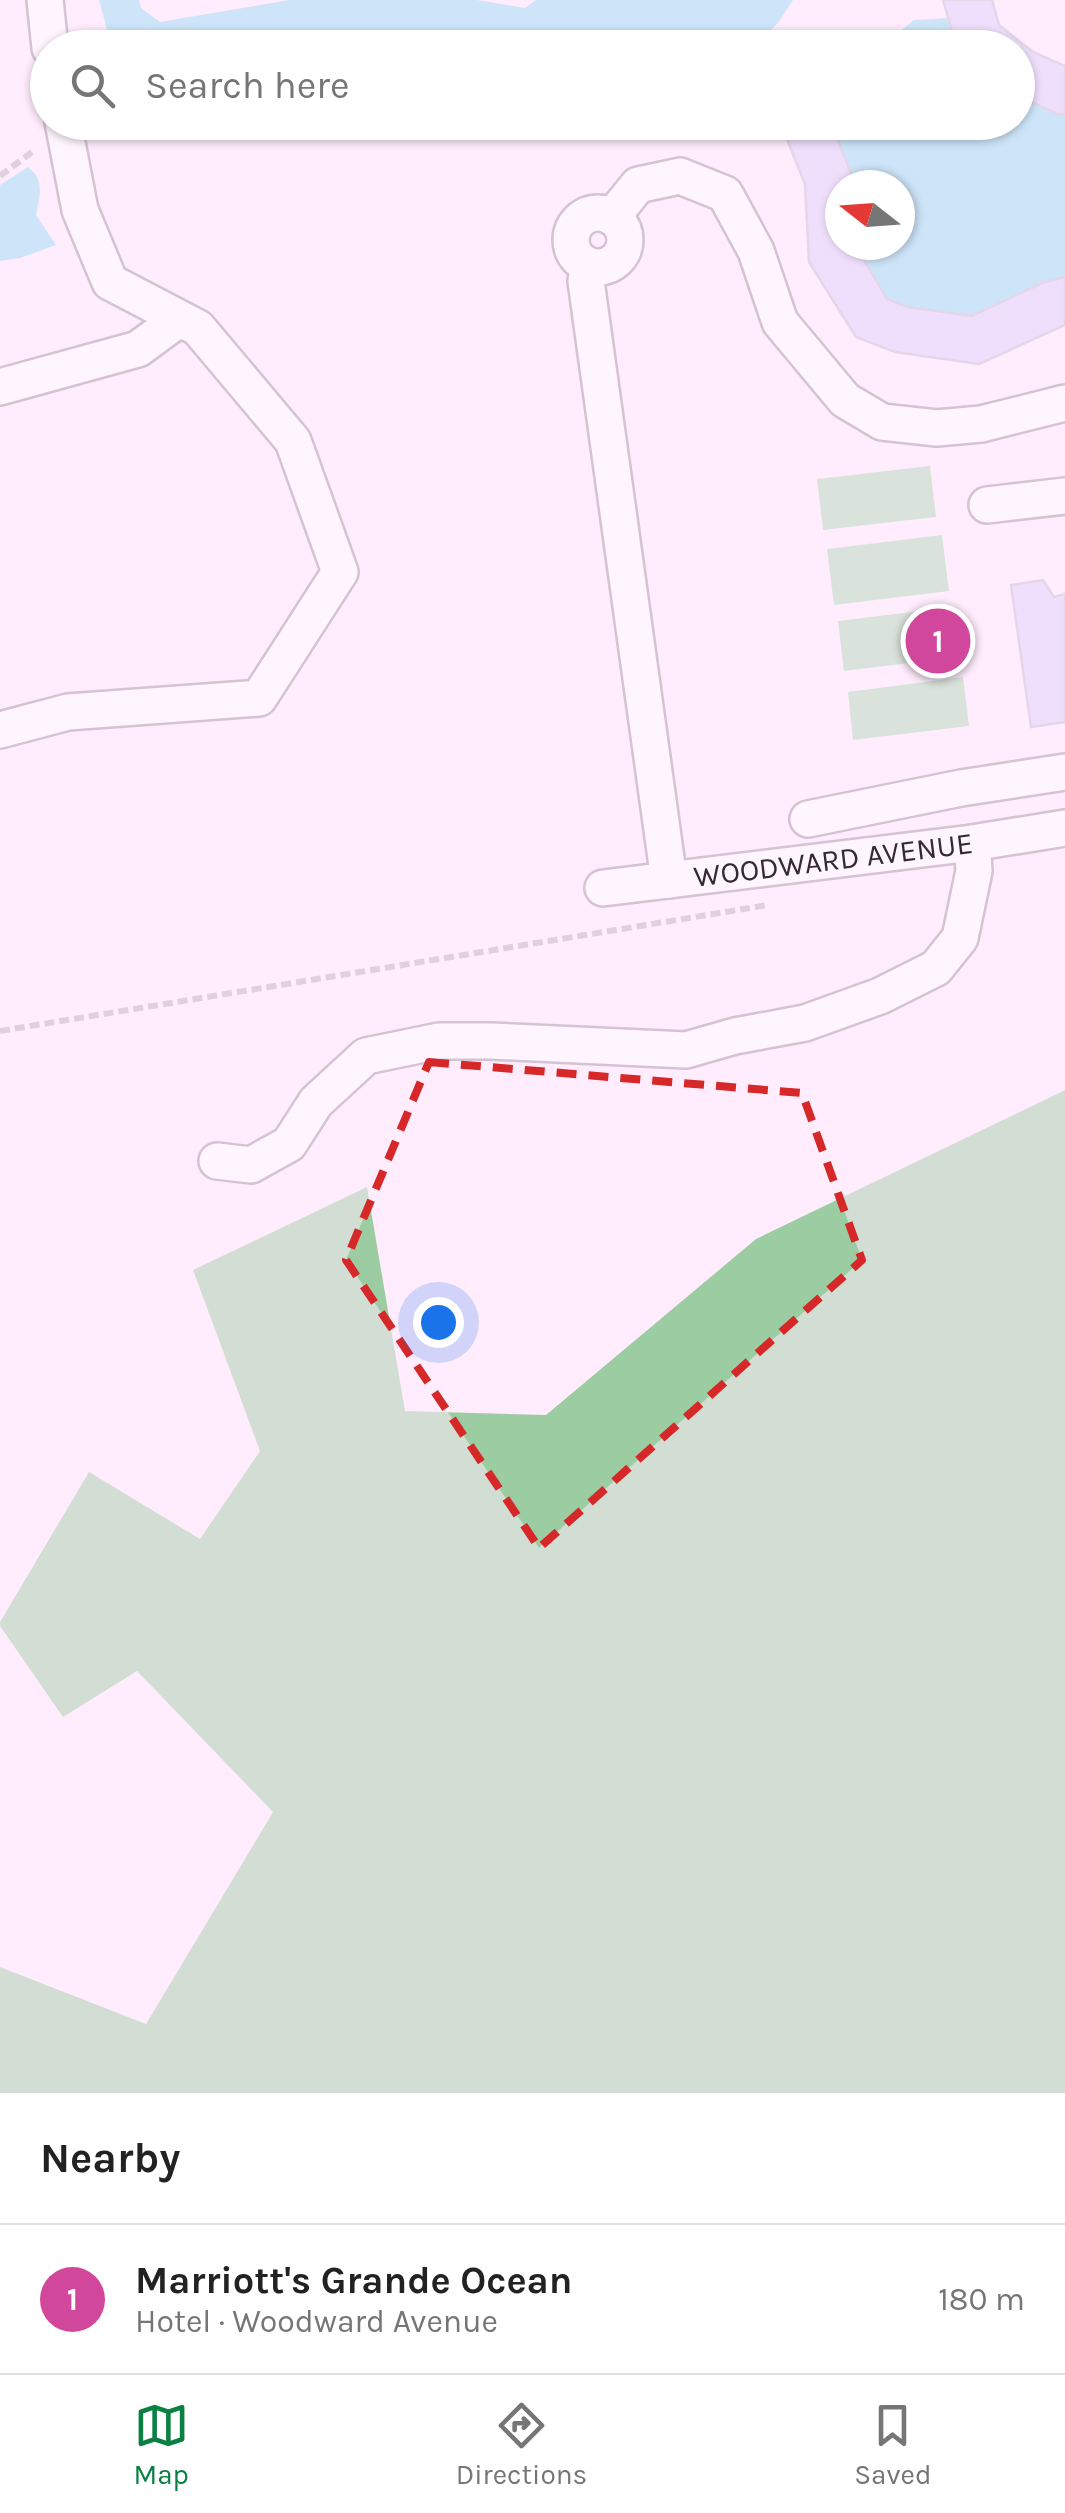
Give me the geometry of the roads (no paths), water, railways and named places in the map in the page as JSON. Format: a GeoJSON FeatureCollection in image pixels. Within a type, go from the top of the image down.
{"type":"FeatureCollection","features":[{"type":"Feature","properties":{"kind":"street"},"geometry":{"type":"LineString","coordinates":[[46,0],[48,30]]}},
{"type":"Feature","properties":{"kind":"street"},"geometry":{"type":"LineString","coordinates":[[0,730],[68,712],[259,698],[340,572],[293,441],[198,328],[110,282],[80,210],[67,140]]}},
{"type":"Feature","properties":{"kind":"street"},"geometry":{"type":"LineString","coordinates":[[669,880],[586,281],[590,266],[578,260],[570,235],[577,221],[590,213],[612,217],[638,184],[680,176],[725,194],[756,251],[780,322],[845,400],[882,422],[937,428],[981,424],[1065,404]]}},
{"type":"Feature","properties":{"kind":"street"},"geometry":{"type":"LineString","coordinates":[[0,387],[138,349],[179,318]]}},
{"type":"Feature","properties":{"kind":"street"},"geometry":{"type":"LineString","coordinates":[[987,504],[1065,496]]}},
{"type":"Feature","properties":{"kind":"street"},"geometry":{"type":"LineString","coordinates":[[808,820],[961,788],[1065,772]]}},
{"type":"Feature","properties":{"kind":"street","name":"WOODWARD AVENUE"},"geometry":{"type":"LineString","coordinates":[[602,888],[1065,828]]}},
{"type":"Feature","properties":{"kind":"street"},"geometry":{"type":"LineString","coordinates":[[218,1161],[250,1166],[289,1144],[316,1102],[366,1056],[439,1041],[686,1050],[734,1036],[805,1024],[880,996],[936,968],[960,938],[974,871],[972,843]]}},
{"type":"Feature","properties":{"kind":"water"},"geometry":{"type":"Polygon","coordinates":[[[99,0],[139,0],[141,8],[160,22],[289,0],[477,0],[525,8],[536,0],[793,0],[771,30],[107,30],[99,0]]]}},
{"type":"Feature","properties":{"kind":"water"},"geometry":{"type":"Polygon","coordinates":[[[949,18],[952,30],[902,30],[914,20],[949,18]]]}},
{"type":"Feature","properties":{"kind":"water"},"geometry":{"type":"Polygon","coordinates":[[[1035,104],[1065,114],[1065,277],[1041,283],[972,316],[907,307],[887,299],[864,260],[915,260],[915,170],[850,170],[837,140],[1035,140],[1035,104]]]}},
{"type":"Feature","properties":{"kind":"water"},"geometry":{"type":"Polygon","coordinates":[[[28,167],[39,183],[36,215],[56,245],[0,261],[0,185],[28,167]]]}},
{"type":"Feature","properties":{"kind":"place","name":"Marriott's Grande Ocean"},"geometry":{"type":"Point","coordinates":[938,641]}}]}
